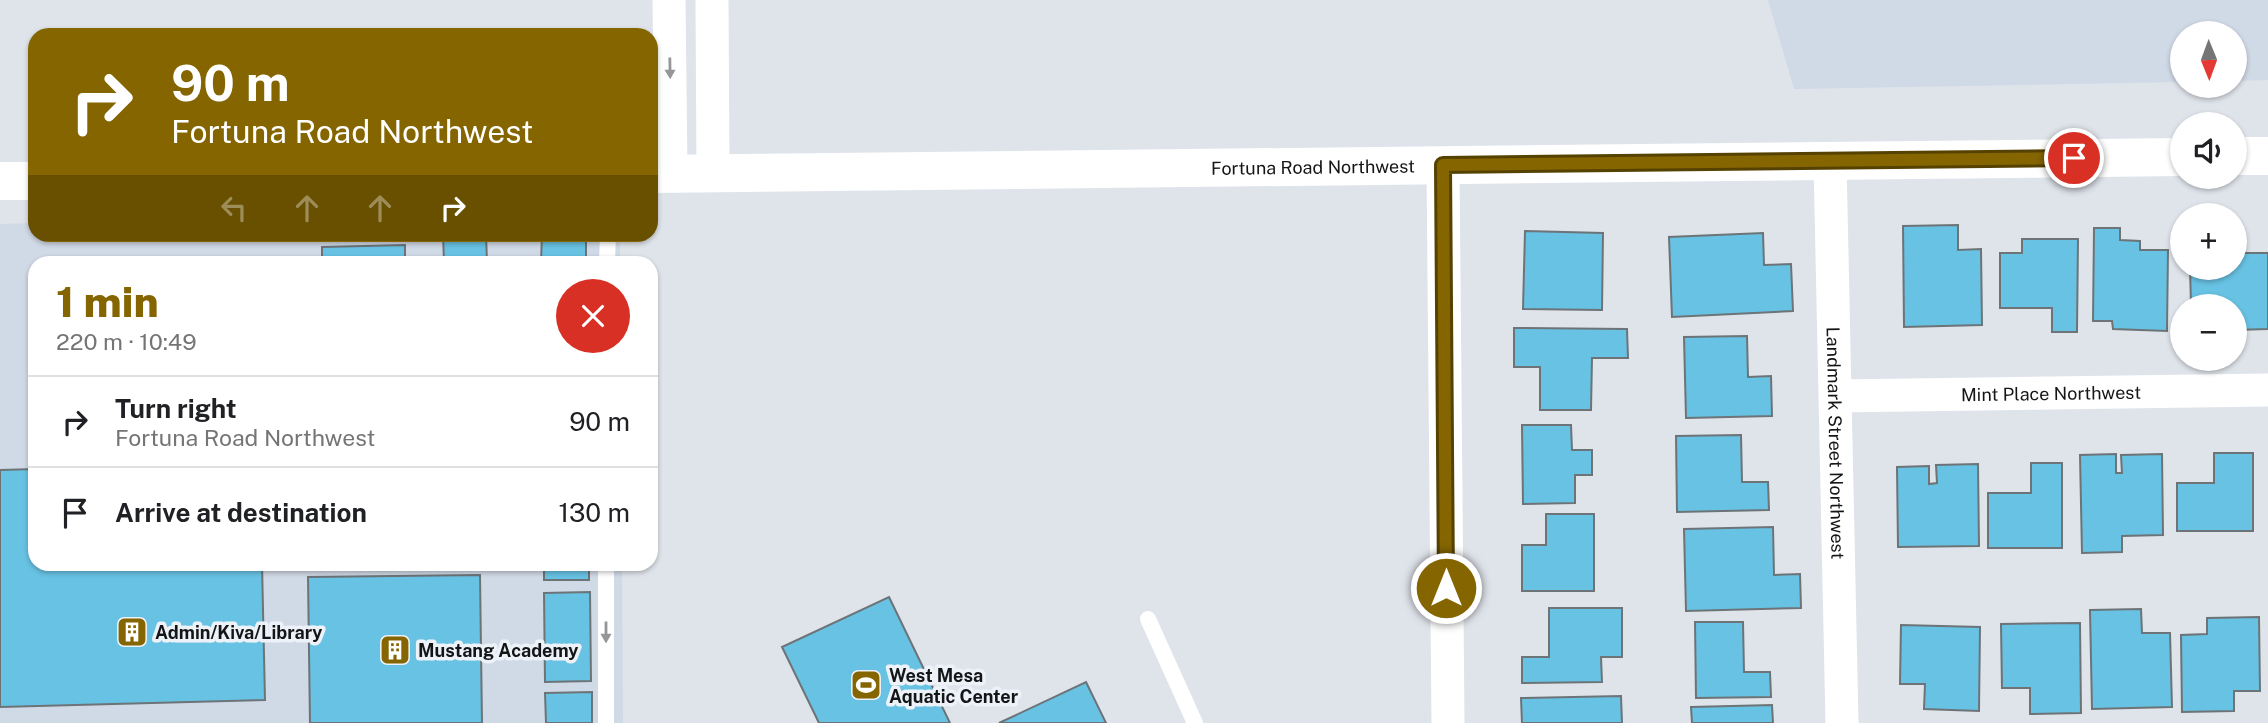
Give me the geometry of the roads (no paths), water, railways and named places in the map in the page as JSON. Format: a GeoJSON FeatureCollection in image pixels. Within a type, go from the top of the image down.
{"type":"FeatureCollection","features":[{"type":"Feature","properties":{"kind":"street"},"geometry":{"type":"LineString","coordinates":[[661,174],[669,0]]}},
{"type":"Feature","properties":{"kind":"street"},"geometry":{"type":"LineString","coordinates":[[712,0],[713,173]]}},
{"type":"Feature","properties":{"kind":"street"},"geometry":{"type":"LineString","coordinates":[[2247,156],[2268,156]]}},
{"type":"Feature","properties":{"kind":"street","name":"Fortuna Road Northwest"},"geometry":{"type":"LineString","coordinates":[[661,174],[2170,157]]}},
{"type":"Feature","properties":{"kind":"street","name":"Landmark Street Northwest"},"geometry":{"type":"LineString","coordinates":[[1830,161],[1842,723]]}},
{"type":"Feature","properties":{"kind":"street"},"geometry":{"type":"LineString","coordinates":[[1443,165],[1448,723]]}},
{"type":"Feature","properties":{"kind":"street"},"geometry":{"type":"LineString","coordinates":[[0,181],[28,181]]}},
{"type":"Feature","properties":{"kind":"street","name":"Mint Place Northwest"},"geometry":{"type":"LineString","coordinates":[[1836,396],[2268,390]]}},
{"type":"Feature","properties":{"kind":"lane"},"geometry":{"type":"LineString","coordinates":[[606,571],[606,723]]}},
{"type":"Feature","properties":{"kind":"lane"},"geometry":{"type":"LineString","coordinates":[[1148,619],[1195,723]]}},
{"type":"Feature","properties":{"kind":"place","name":"Admin/Kiva/Library"},"geometry":{"type":"Point","coordinates":[132,632]}},
{"type":"Feature","properties":{"kind":"place","name":"Mustang Academy"},"geometry":{"type":"Point","coordinates":[395,650]}},
{"type":"Feature","properties":{"kind":"place","name":"West Mesa Aquatic Center"},"geometry":{"type":"Point","coordinates":[866,685]}}]}
